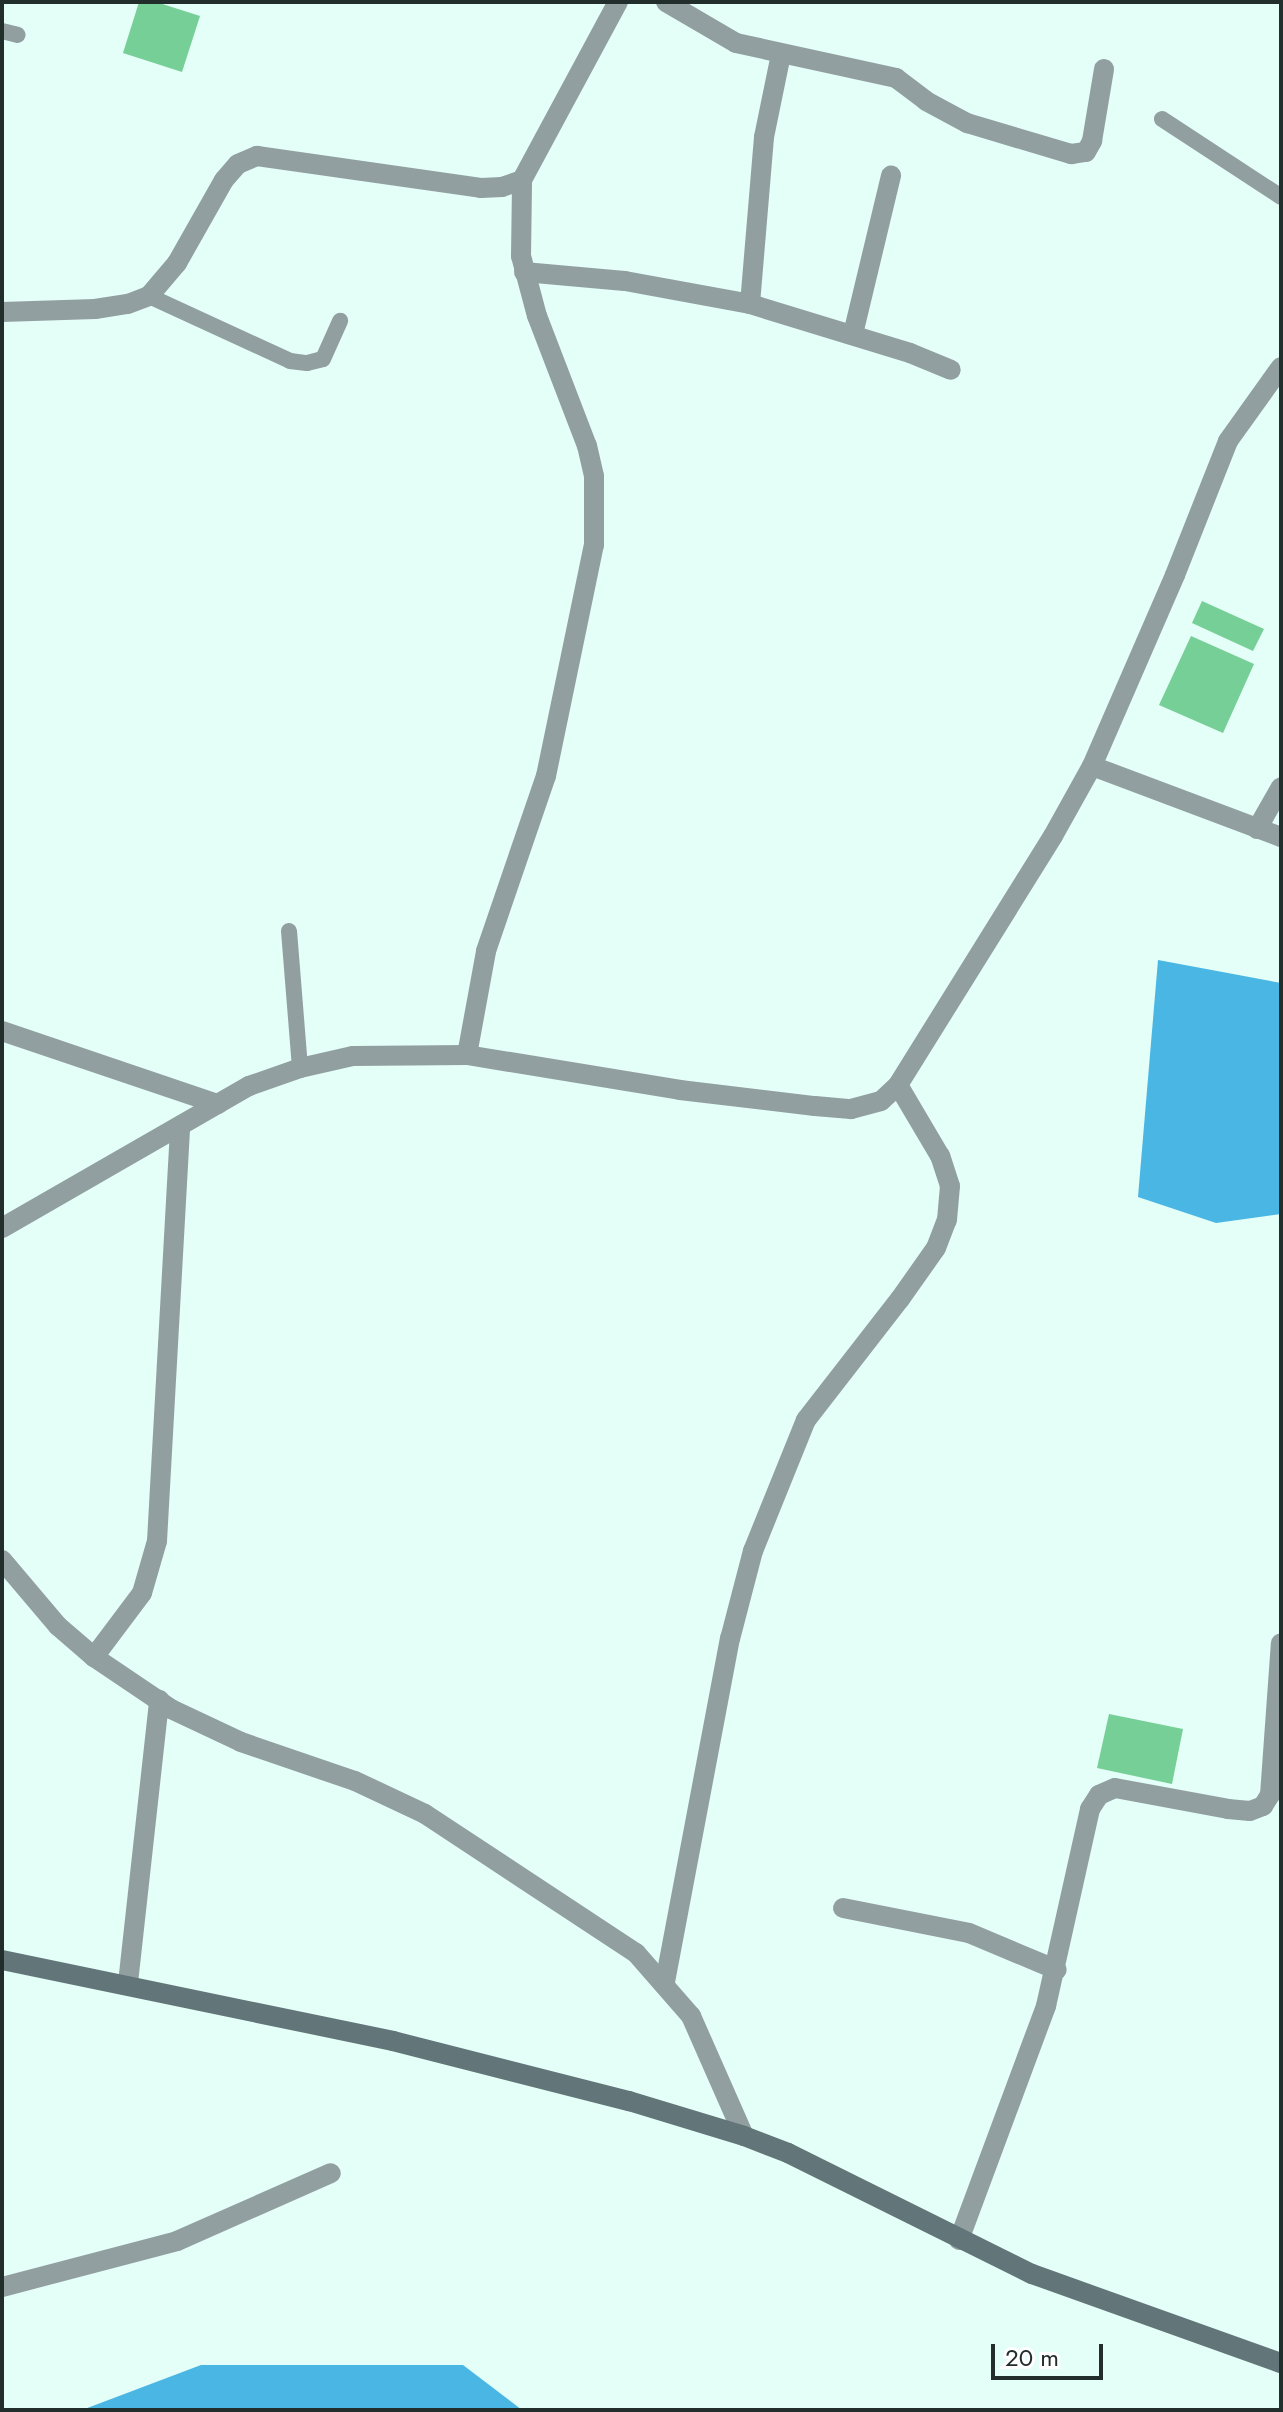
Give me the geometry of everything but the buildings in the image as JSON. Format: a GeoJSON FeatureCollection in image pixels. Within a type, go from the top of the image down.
{"type":"FeatureCollection","features":[{"type":"Feature","properties":{"kind":"main road"},"geometry":{"type":"LineString","coordinates":[[2,1960],[128,1983],[393,2041],[629,2101],[744,2136],[788,2153],[1032,2274],[1281,2363]]}},
{"type":"Feature","properties":{"kind":"street"},"geometry":{"type":"LineString","coordinates":[[467,1055],[486,951],[546,776],[594,545],[594,476],[587,446],[537,316],[524,272],[520,232],[522,180],[618,2]]}},
{"type":"Feature","properties":{"kind":"street"},"geometry":{"type":"LineString","coordinates":[[666,2],[720,36],[781,54],[896,78],[926,101],[967,123],[1071,154],[1086,152],[1092,141],[1104,69]]}},
{"type":"Feature","properties":{"kind":"street"},"geometry":{"type":"LineString","coordinates":[[750,304],[764,137],[781,54]]}},
{"type":"Feature","properties":{"kind":"street"},"geometry":{"type":"LineString","coordinates":[[2,312],[95,309],[149,296],[177,263],[224,180],[238,164],[257,156],[481,188],[502,187],[522,180]]}},
{"type":"Feature","properties":{"kind":"street"},"geometry":{"type":"LineString","coordinates":[[853,334],[891,176]]}},
{"type":"Feature","properties":{"kind":"street"},"geometry":{"type":"LineString","coordinates":[[524,272],[625,281],[750,304],[853,334],[951,370]]}},
{"type":"Feature","properties":{"kind":"street"},"geometry":{"type":"LineString","coordinates":[[2,1228],[249,1086],[300,1068],[353,1056],[467,1055],[680,1090],[851,1109],[881,1101],[898,1085],[1053,836],[1092,766],[1175,575],[1228,441],[1281,367]]}},
{"type":"Feature","properties":{"kind":"street"},"geometry":{"type":"LineString","coordinates":[[1092,766],[1281,837]]}},
{"type":"Feature","properties":{"kind":"street"},"geometry":{"type":"LineString","coordinates":[[1257,829],[1281,787]]}},
{"type":"Feature","properties":{"kind":"street"},"geometry":{"type":"LineString","coordinates":[[2,1031],[218,1104]]}},
{"type":"Feature","properties":{"kind":"street"},"geometry":{"type":"LineString","coordinates":[[665,1982],[730,1639],[753,1551],[806,1420],[936,1248],[947,1220],[950,1186],[940,1156],[898,1085]]}},
{"type":"Feature","properties":{"kind":"street"},"geometry":{"type":"LineString","coordinates":[[94,1657],[142,1593],[151,1571],[157,1541],[180,1126]]}},
{"type":"Feature","properties":{"kind":"street"},"geometry":{"type":"LineString","coordinates":[[2,1560],[58,1626],[94,1657],[159,1700],[241,1742],[355,1781],[425,1814],[636,1953],[665,1982],[691,2016],[744,2136]]}},
{"type":"Feature","properties":{"kind":"street"},"geometry":{"type":"LineString","coordinates":[[959,2240],[1016,2093],[1057,1970],[1090,1809],[1099,1795],[1115,1788],[1228,1809],[1250,1811],[1263,1806],[1270,1795],[1281,1643]]}},
{"type":"Feature","properties":{"kind":"street"},"geometry":{"type":"LineString","coordinates":[[128,1983],[159,1700]]}},
{"type":"Feature","properties":{"kind":"street"},"geometry":{"type":"LineString","coordinates":[[843,1908],[969,1933],[1057,1970]]}},
{"type":"Feature","properties":{"kind":"street"},"geometry":{"type":"LineString","coordinates":[[2,2287],[177,2241],[331,2173]]}},
{"type":"Feature","properties":{"kind":"lane"},"geometry":{"type":"LineString","coordinates":[[1162,119],[1281,197]]}},
{"type":"Feature","properties":{"kind":"lane"},"geometry":{"type":"LineString","coordinates":[[149,296],[290,361],[307,363],[323,359],[340,321]]}},
{"type":"Feature","properties":{"kind":"lane"},"geometry":{"type":"LineString","coordinates":[[289,931],[300,1068]]}},
{"type":"Feature","properties":{"kind":"water"},"geometry":{"type":"Polygon","coordinates":[[[1158,960],[1281,983],[1281,1214],[1216,1223],[1138,1197],[1158,960]]]}},
{"type":"Feature","properties":{"kind":"water"},"geometry":{"type":"Polygon","coordinates":[[[201,2365],[463,2365],[522,2410],[82,2410],[201,2365]]]}}]}
